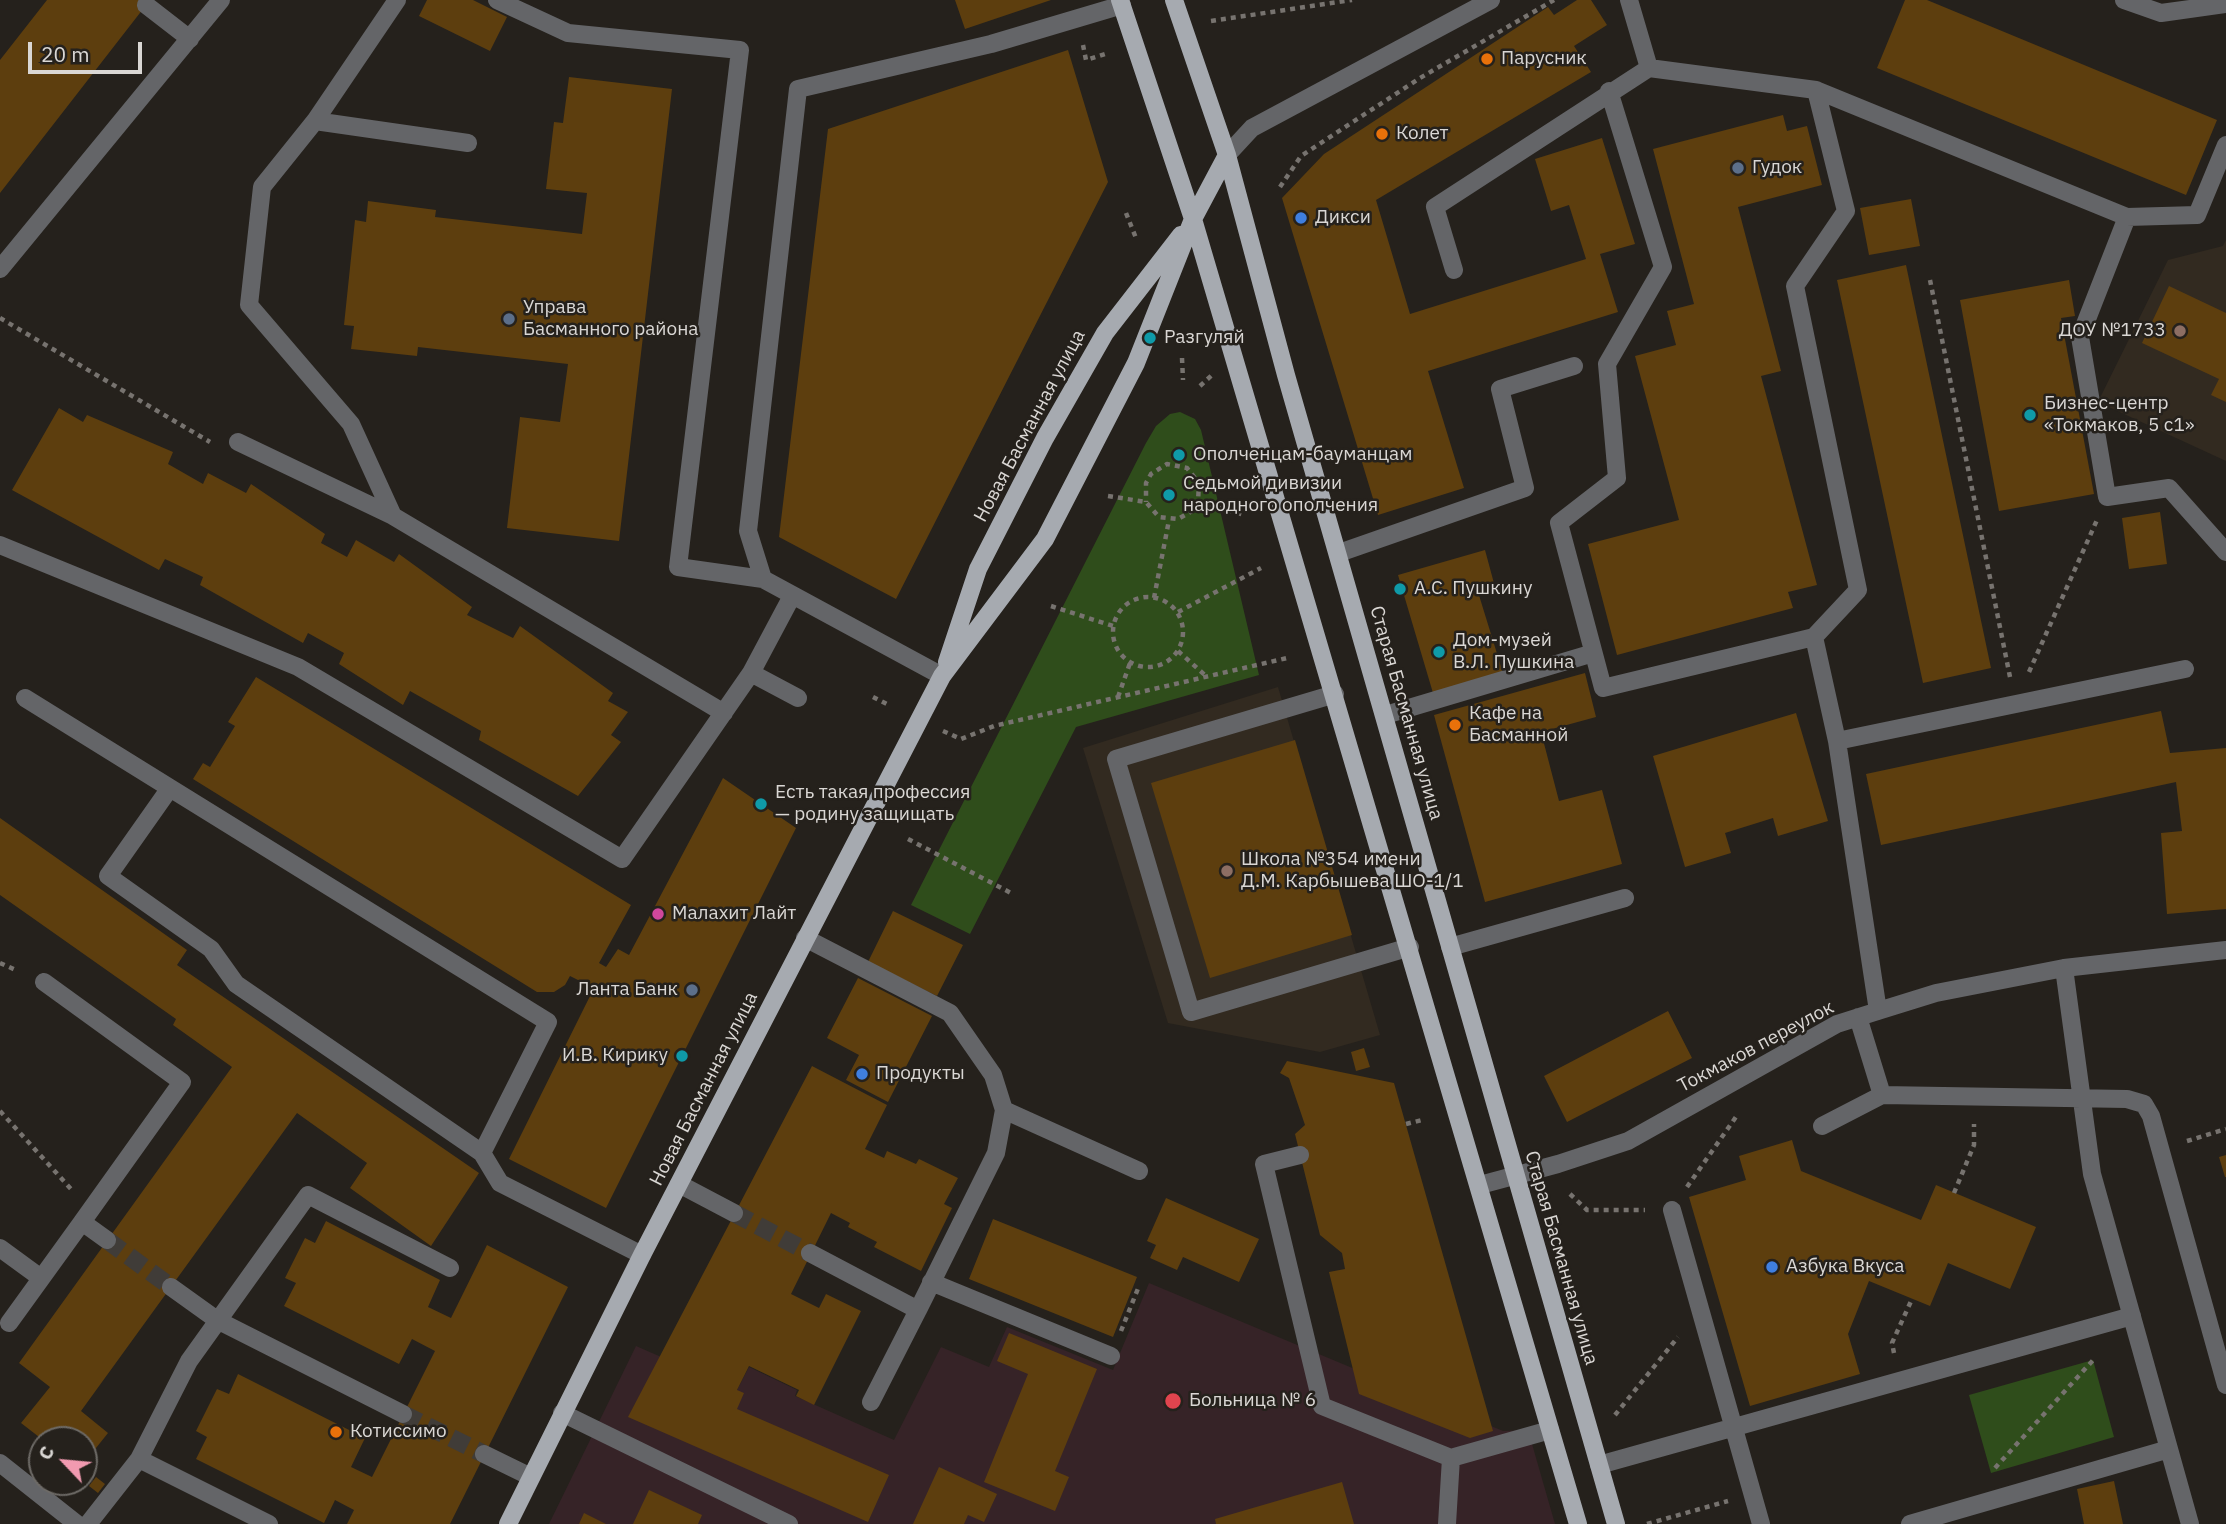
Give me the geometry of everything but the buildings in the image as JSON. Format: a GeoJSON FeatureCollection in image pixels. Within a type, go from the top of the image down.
{"type":"FeatureCollection","features":[{"type":"Feature","properties":{"kind":"main road","name":"Старая Басманная улица"},"geometry":{"type":"LineString","coordinates":[[1174,0],[1227,155],[1286,375],[1616,1524]]}},
{"type":"Feature","properties":{"kind":"main road"},"geometry":{"type":"LineString","coordinates":[[1121,3],[1194,219],[1578,1524]]}},
{"type":"Feature","properties":{"kind":"main road","name":"Новая Басманная улица"},"geometry":{"type":"LineString","coordinates":[[942,676],[1045,539],[1136,363],[1194,219],[1227,155]]}},
{"type":"Feature","properties":{"kind":"main road","name":"Новая Басманная улица"},"geometry":{"type":"LineString","coordinates":[[508,1524],[642,1255],[942,676],[978,569],[1045,438],[1105,333],[1194,219]]}},
{"type":"Feature","properties":{"kind":"street"},"geometry":{"type":"LineString","coordinates":[[0,269],[221,0]]}},
{"type":"Feature","properties":{"kind":"street"},"geometry":{"type":"LineString","coordinates":[[393,516],[351,424],[250,305],[262,187],[314,121],[397,0]]}},
{"type":"Feature","properties":{"kind":"street"},"geometry":{"type":"LineString","coordinates":[[496,0],[568,33],[740,50],[678,567],[763,579],[942,676]]}},
{"type":"Feature","properties":{"kind":"street"},"geometry":{"type":"LineString","coordinates":[[1629,0],[1648,68]]}},
{"type":"Feature","properties":{"kind":"street"},"geometry":{"type":"LineString","coordinates":[[2124,0],[2161,13],[2225,6]]}},
{"type":"Feature","properties":{"kind":"street"},"geometry":{"type":"LineString","coordinates":[[1227,155],[1252,128],[1484,2]]}},
{"type":"Feature","properties":{"kind":"street"},"geometry":{"type":"LineString","coordinates":[[763,579],[748,531],[798,89],[991,44],[1121,3]]}},
{"type":"Feature","properties":{"kind":"street"},"geometry":{"type":"LineString","coordinates":[[146,5],[190,39]]}},
{"type":"Feature","properties":{"kind":"street"},"geometry":{"type":"LineString","coordinates":[[1454,270],[1436,207],[1609,91],[1648,68],[1816,90],[2127,217],[2197,215],[2226,145]]}},
{"type":"Feature","properties":{"kind":"street"},"geometry":{"type":"LineString","coordinates":[[1609,91],[1662,267],[1607,365],[1617,478],[1559,523],[1602,688],[1814,637],[1858,590],[1796,286],[1846,211],[1816,90]]}},
{"type":"Feature","properties":{"kind":"street"},"geometry":{"type":"LineString","coordinates":[[314,121],[468,143]]}},
{"type":"Feature","properties":{"kind":"street"},"geometry":{"type":"LineString","coordinates":[[2127,217],[2080,337],[2107,497],[2169,488],[2226,552]]}},
{"type":"Feature","properties":{"kind":"street"},"geometry":{"type":"LineString","coordinates":[[1339,553],[1525,488],[1500,389],[1574,366]]}},
{"type":"Feature","properties":{"kind":"street"},"geometry":{"type":"LineString","coordinates":[[238,442],[393,516],[724,713]]}},
{"type":"Feature","properties":{"kind":"street"},"geometry":{"type":"LineString","coordinates":[[0,545],[298,667],[622,859],[751,673],[792,596]]}},
{"type":"Feature","properties":{"kind":"street"},"geometry":{"type":"LineString","coordinates":[[1814,637],[1837,741],[1878,1011]]}},
{"type":"Feature","properties":{"kind":"street"},"geometry":{"type":"LineString","coordinates":[[1385,715],[1593,653]]}},
{"type":"Feature","properties":{"kind":"street"},"geometry":{"type":"LineString","coordinates":[[1837,741],[2185,669]]}},
{"type":"Feature","properties":{"kind":"street"},"geometry":{"type":"LineString","coordinates":[[751,673],[798,698]]}},
{"type":"Feature","properties":{"kind":"street"},"geometry":{"type":"LineString","coordinates":[[1335,694],[1116,759],[1191,1012],[1410,947]]}},
{"type":"Feature","properties":{"kind":"street"},"geometry":{"type":"LineString","coordinates":[[25,698],[548,1022],[482,1153]]}},
{"type":"Feature","properties":{"kind":"street"},"geometry":{"type":"LineString","coordinates":[[170,788],[108,876],[211,949],[236,984],[482,1153],[500,1183],[642,1255]]}},
{"type":"Feature","properties":{"kind":"street"},"geometry":{"type":"LineString","coordinates":[[1450,947],[1625,898]]}},
{"type":"Feature","properties":{"kind":"street"},"geometry":{"type":"LineString","coordinates":[[805,938],[950,1013],[993,1075],[1004,1110],[996,1153],[871,1402]]}},
{"type":"Feature","properties":{"kind":"street","name":"Токмаков переулок"},"geometry":{"type":"LineString","coordinates":[[1480,1185],[1628,1141],[1837,1024],[1858,1017],[1936,993],[2064,968],[2226,950]]}},
{"type":"Feature","properties":{"kind":"street"},"geometry":{"type":"LineString","coordinates":[[2064,968],[2079,1097],[2092,1174],[2190,1524]]}},
{"type":"Feature","properties":{"kind":"street"},"geometry":{"type":"LineString","coordinates":[[9,1323],[182,1082],[44,982]]}},
{"type":"Feature","properties":{"kind":"street"},"geometry":{"type":"LineString","coordinates":[[1858,1017],[1882,1095]]}},
{"type":"Feature","properties":{"kind":"street"},"geometry":{"type":"LineString","coordinates":[[1822,1126],[1882,1095],[2079,1097],[2127,1099],[2144,1104],[2151,1116],[2226,1385]]}},
{"type":"Feature","properties":{"kind":"street"},"geometry":{"type":"LineString","coordinates":[[1004,1110],[1139,1171]]}},
{"type":"Feature","properties":{"kind":"street"},"geometry":{"type":"LineString","coordinates":[[1300,1155],[1264,1164],[1322,1406],[1451,1458],[1550,1430]]}},
{"type":"Feature","properties":{"kind":"street"},"geometry":{"type":"LineString","coordinates":[[679,1184],[734,1213]]}},
{"type":"Feature","properties":{"kind":"street"},"geometry":{"type":"LineString","coordinates":[[88,1524],[139,1459],[189,1360],[308,1195],[450,1268]]}},
{"type":"Feature","properties":{"kind":"street"},"geometry":{"type":"LineString","coordinates":[[1672,1210],[1760,1524]]}},
{"type":"Feature","properties":{"kind":"street"},"geometry":{"type":"LineString","coordinates":[[86,1216],[107,1240]]}},
{"type":"Feature","properties":{"kind":"street"},"geometry":{"type":"LineString","coordinates":[[0,1248],[41,1278]]}},
{"type":"Feature","properties":{"kind":"street"},"geometry":{"type":"LineString","coordinates":[[810,1253],[918,1310]]}},
{"type":"Feature","properties":{"kind":"street"},"geometry":{"type":"LineString","coordinates":[[931,1282],[1111,1356]]}},
{"type":"Feature","properties":{"kind":"street"},"geometry":{"type":"LineString","coordinates":[[171,1287],[218,1320],[404,1414]]}},
{"type":"Feature","properties":{"kind":"street"},"geometry":{"type":"LineString","coordinates":[[1599,1465],[2132,1316]]}},
{"type":"Feature","properties":{"kind":"street"},"geometry":{"type":"LineString","coordinates":[[562,1413],[789,1524]]}},
{"type":"Feature","properties":{"kind":"street"},"geometry":{"type":"LineString","coordinates":[[1910,1524],[2169,1449]]}},
{"type":"Feature","properties":{"kind":"street"},"geometry":{"type":"LineString","coordinates":[[484,1454],[531,1477]]}},
{"type":"Feature","properties":{"kind":"street"},"geometry":{"type":"LineString","coordinates":[[1447,1524],[1451,1458]]}},
{"type":"Feature","properties":{"kind":"street"},"geometry":{"type":"LineString","coordinates":[[139,1459],[269,1524]]}},
{"type":"Feature","properties":{"kind":"street"},"geometry":{"type":"LineString","coordinates":[[0,1463],[77,1524]]}},
{"type":"Feature","properties":{"kind":"path"},"geometry":{"type":"LineString","coordinates":[[1212,21],[1352,0]]}},
{"type":"Feature","properties":{"kind":"path"},"geometry":{"type":"LineString","coordinates":[[1280,187],[1301,156],[1420,78],[1554,0]]}},
{"type":"Feature","properties":{"kind":"path"},"geometry":{"type":"LineString","coordinates":[[1086,60],[1105,54]]}},
{"type":"Feature","properties":{"kind":"path"},"geometry":{"type":"LineString","coordinates":[[1126,213],[1136,239]]}},
{"type":"Feature","properties":{"kind":"path"},"geometry":{"type":"LineString","coordinates":[[1930,280],[2015,704]]}},
{"type":"Feature","properties":{"kind":"path"},"geometry":{"type":"LineString","coordinates":[[0,318],[227,453],[238,442]]}},
{"type":"Feature","properties":{"kind":"path"},"geometry":{"type":"LineString","coordinates":[[1182,358],[1183,380]]}},
{"type":"Feature","properties":{"kind":"path"},"geometry":{"type":"LineString","coordinates":[[1167,464],[1187,468],[1194,474],[1200,493],[1198,502],[1186,516],[1169,520],[1152,511],[1146,502],[1146,483],[1151,474],[1167,464]]}},
{"type":"Feature","properties":{"kind":"path"},"geometry":{"type":"LineString","coordinates":[[1108,496],[1146,502]]}},
{"type":"Feature","properties":{"kind":"path"},"geometry":{"type":"LineString","coordinates":[[2015,704],[2107,497]]}},
{"type":"Feature","properties":{"kind":"path"},"geometry":{"type":"LineString","coordinates":[[1198,502],[1245,515]]}},
{"type":"Feature","properties":{"kind":"path"},"geometry":{"type":"LineString","coordinates":[[1154,598],[1169,520]]}},
{"type":"Feature","properties":{"kind":"path"},"geometry":{"type":"LineString","coordinates":[[1178,612],[1261,568]]}},
{"type":"Feature","properties":{"kind":"path"},"geometry":{"type":"LineString","coordinates":[[1141,598],[1154,598],[1167,603],[1178,612],[1184,639],[1169,662],[1156,667],[1130,663],[1120,653],[1114,640],[1114,626],[1118,613],[1128,603],[1141,598]]}},
{"type":"Feature","properties":{"kind":"path"},"geometry":{"type":"LineString","coordinates":[[1051,607],[1114,626]]}},
{"type":"Feature","properties":{"kind":"path"},"geometry":{"type":"LineString","coordinates":[[1178,651],[1207,677]]}},
{"type":"Feature","properties":{"kind":"path"},"geometry":{"type":"LineString","coordinates":[[936,727],[961,739],[994,726],[1287,658]]}},
{"type":"Feature","properties":{"kind":"path"},"geometry":{"type":"LineString","coordinates":[[1118,697],[1130,663]]}},
{"type":"Feature","properties":{"kind":"path"},"geometry":{"type":"LineString","coordinates":[[873,697],[887,704]]}},
{"type":"Feature","properties":{"kind":"path"},"geometry":{"type":"LineString","coordinates":[[908,839],[1011,893]]}},
{"type":"Feature","properties":{"kind":"path"},"geometry":{"type":"LineString","coordinates":[[1954,1193],[1974,1145],[1974,1096]]}},
{"type":"Feature","properties":{"kind":"path"},"geometry":{"type":"LineString","coordinates":[[0,1111],[86,1216]]}},
{"type":"Feature","properties":{"kind":"path"},"geometry":{"type":"LineString","coordinates":[[1406,1124],[1422,1119]]}},
{"type":"Feature","properties":{"kind":"path"},"geometry":{"type":"LineString","coordinates":[[2160,1149],[2226,1129]]}},
{"type":"Feature","properties":{"kind":"path"},"geometry":{"type":"LineString","coordinates":[[1570,1194],[1587,1210]]}},
{"type":"Feature","properties":{"kind":"path"},"geometry":{"type":"LineString","coordinates":[[1111,1356],[1139,1286]]}},
{"type":"Feature","properties":{"kind":"path"},"geometry":{"type":"LineString","coordinates":[[1902,1380],[1892,1343],[1912,1299]]}},
{"type":"Feature","properties":{"kind":"path"},"geometry":{"type":"LineString","coordinates":[[1614,1416],[1700,1309]]}},
{"type":"Feature","properties":{"kind":"path"},"geometry":{"type":"LineString","coordinates":[[1991,1473],[2101,1351]]}},
{"type":"Feature","properties":{"kind":"path"},"geometry":{"type":"LineString","coordinates":[[1647,1524],[1752,1494]]}},
{"type":"Feature","properties":{"kind":"shaded area","name":"ДОУ №1733"},"geometry":{"type":"Polygon","coordinates":[[[2226,240],[2226,461],[2098,402],[2168,260],[2223,246],[2226,240]]]}},
{"type":"Feature","properties":{"kind":"shaded area","name":"Школа №354 имени Д.М. Карбышева ШО-1/1"},"geometry":{"type":"Polygon","coordinates":[[[1278,687],[1380,1035],[1320,1052],[1168,1023],[1083,748],[1278,687]]]}},
{"type":"Feature","properties":{"kind":"shaded area","name":"Больница № 6"},"geometry":{"type":"Polygon","coordinates":[[[1149,1283],[1503,1431],[1528,1430],[1555,1524],[549,1524],[636,1346],[737,1390],[749,1367],[797,1390],[795,1396],[894,1440],[941,1347],[989,1367],[1007,1327],[1113,1370],[1149,1283]]]}},
{"type":"Feature","properties":{"kind":"green space"},"geometry":{"type":"Polygon","coordinates":[[[1180,412],[1195,419],[1201,430],[1259,675],[1076,727],[970,934],[911,905],[1146,443],[1156,426],[1170,414],[1180,412]]]}},
{"type":"Feature","properties":{"kind":"green space"},"geometry":{"type":"Polygon","coordinates":[[[2093,1360],[2114,1437],[1991,1473],[1969,1395],[2093,1360]]]}},
{"type":"Feature","properties":{"kind":"tunnel"},"geometry":{"type":"LineString","coordinates":[[734,1213],[810,1253]]}},
{"type":"Feature","properties":{"kind":"tunnel"},"geometry":{"type":"LineString","coordinates":[[107,1240],[171,1287]]}},
{"type":"Feature","properties":{"kind":"tunnel"},"geometry":{"type":"LineString","coordinates":[[403,1414],[484,1454]]}},
{"type":"Feature","properties":{"kind":"place","name":"Парусник"},"geometry":{"type":"Point","coordinates":[1487,59]}},
{"type":"Feature","properties":{"kind":"place","name":"Колет"},"geometry":{"type":"Point","coordinates":[1382,134]}},
{"type":"Feature","properties":{"kind":"place","name":"Гудок"},"geometry":{"type":"Point","coordinates":[1738,168]}},
{"type":"Feature","properties":{"kind":"place","name":"Дикси"},"geometry":{"type":"Point","coordinates":[1301,218]}},
{"type":"Feature","properties":{"kind":"place","name":"Управа Басманного района"},"geometry":{"type":"Point","coordinates":[509,319]}},
{"type":"Feature","properties":{"kind":"place","name":"ДОУ №1733"},"geometry":{"type":"Point","coordinates":[2180,331]}},
{"type":"Feature","properties":{"kind":"place","name":"Разгуляй"},"geometry":{"type":"Point","coordinates":[1150,338]}},
{"type":"Feature","properties":{"kind":"place","name":"Бизнес-центр «Токмаков, 5 с1»"},"geometry":{"type":"Point","coordinates":[2030,415]}},
{"type":"Feature","properties":{"kind":"place","name":"Ополченцам-бауманцам"},"geometry":{"type":"Point","coordinates":[1179,455]}},
{"type":"Feature","properties":{"kind":"place","name":"Седьмой дивизии народного ополчения"},"geometry":{"type":"Point","coordinates":[1169,495]}},
{"type":"Feature","properties":{"kind":"place","name":"А.С. Пушкину"},"geometry":{"type":"Point","coordinates":[1400,589]}},
{"type":"Feature","properties":{"kind":"place","name":"Дом-музей В.Л. Пушкина"},"geometry":{"type":"Point","coordinates":[1439,652]}},
{"type":"Feature","properties":{"kind":"place","name":"Кафе на Басманной"},"geometry":{"type":"Point","coordinates":[1455,725]}},
{"type":"Feature","properties":{"kind":"place","name":"Есть такая профессия — родину защищать"},"geometry":{"type":"Point","coordinates":[761,804]}},
{"type":"Feature","properties":{"kind":"place","name":"Школа №354 имени Д.М. Карбышева ШО-1/1"},"geometry":{"type":"Point","coordinates":[1227,871]}},
{"type":"Feature","properties":{"kind":"place","name":"Малахит Лайт"},"geometry":{"type":"Point","coordinates":[658,914]}},
{"type":"Feature","properties":{"kind":"place","name":"Ланта Банк"},"geometry":{"type":"Point","coordinates":[692,990]}},
{"type":"Feature","properties":{"kind":"place","name":"И.В. Кирику"},"geometry":{"type":"Point","coordinates":[682,1056]}},
{"type":"Feature","properties":{"kind":"place","name":"Продукты"},"geometry":{"type":"Point","coordinates":[862,1074]}},
{"type":"Feature","properties":{"kind":"place","name":"Азбука Вкуса"},"geometry":{"type":"Point","coordinates":[1772,1267]}},
{"type":"Feature","properties":{"kind":"place","name":"Больница № 6"},"geometry":{"type":"Point","coordinates":[1173,1401]}},
{"type":"Feature","properties":{"kind":"place","name":"Котиссимо"},"geometry":{"type":"Point","coordinates":[336,1432]}}]}
